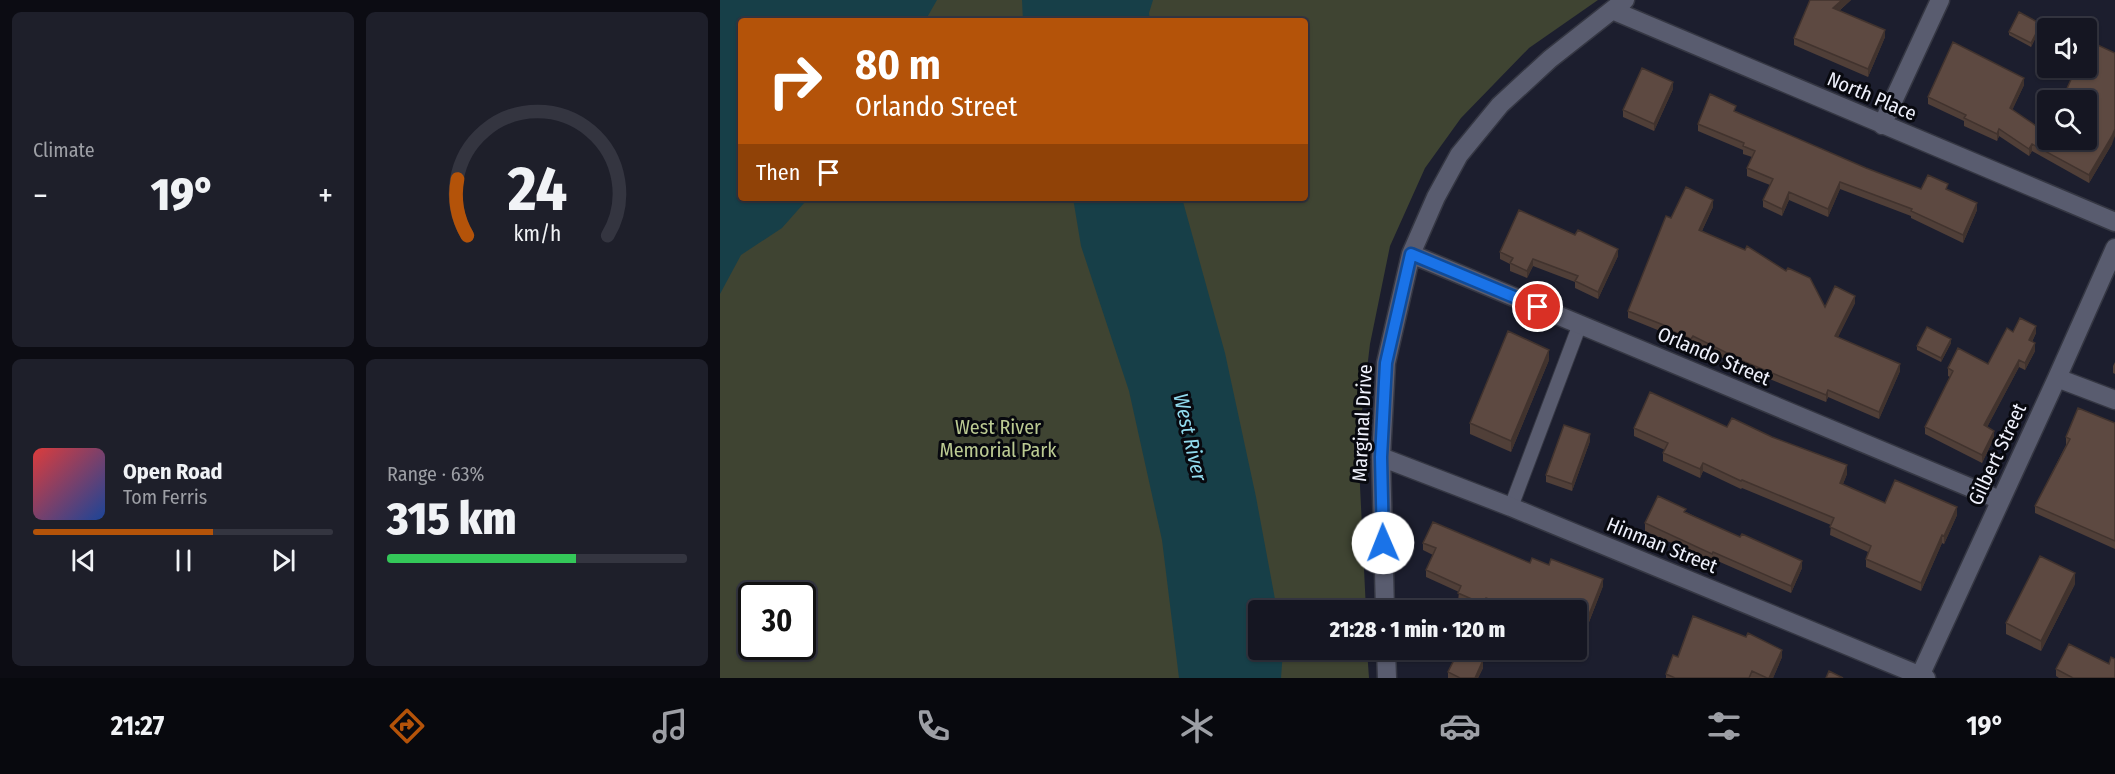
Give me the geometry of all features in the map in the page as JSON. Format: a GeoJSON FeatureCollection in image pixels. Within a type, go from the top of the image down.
{"type":"FeatureCollection","features":[{"type":"Feature","properties":{"kind":"street"},"geometry":{"type":"LineString","coordinates":[[1882,125],[1940,0]]}},
{"type":"Feature","properties":{"kind":"street","name":"North Place"},"geometry":{"type":"LineString","coordinates":[[1618,5],[1882,125],[2115,222]]}},
{"type":"Feature","properties":{"kind":"street","name":"Marginal Drive"},"geometry":{"type":"LineString","coordinates":[[1385,600],[1381,457],[1386,363],[1411,254],[1436,197],[1460,155],[1500,105],[1550,60],[1618,5]]}},
{"type":"Feature","properties":{"kind":"street","name":"Gilbert Street"},"geometry":{"type":"LineString","coordinates":[[1922,677],[2115,248]]}},
{"type":"Feature","properties":{"kind":"street","name":"Orlando Street"},"geometry":{"type":"LineString","coordinates":[[1411,254],[2000,500]]}},
{"type":"Feature","properties":{"kind":"street"},"geometry":{"type":"LineString","coordinates":[[2057,378],[2115,400]]}},
{"type":"Feature","properties":{"kind":"street","name":"Hinman Street"},"geometry":{"type":"LineString","coordinates":[[1381,457],[1511,507],[1922,677]]}},
{"type":"Feature","properties":{"kind":"street"},"geometry":{"type":"LineString","coordinates":[[1386,660],[1387,678]]}},
{"type":"Feature","properties":{"kind":"lane"},"geometry":{"type":"LineString","coordinates":[[1511,507],[1580,324]]}},
{"type":"Feature","properties":{"kind":"green space","name":"West River Memorial Park"},"geometry":{"type":"Polygon","coordinates":[[[720,0],[1598,0],[1529,48],[1461,118],[1425,168],[1390,246],[1370,344],[1358,444],[1366,600],[1248,600],[1248,660],[1368,660],[1369,678],[720,678],[720,0]]]}},
{"type":"Feature","properties":{"kind":"water"},"geometry":{"type":"Polygon","coordinates":[[[720,0],[937,0],[927,18],[738,18],[738,201],[805,201],[782,228],[741,255],[720,294],[720,0]]]}},
{"type":"Feature","properties":{"kind":"water"},"geometry":{"type":"Polygon","coordinates":[[[1022,0],[1153,0],[1150,18],[1023,18],[1022,0]]]}},
{"type":"Feature","properties":{"kind":"water","name":"West River"},"geometry":{"type":"Polygon","coordinates":[[[1074,201],[1183,201],[1225,353],[1275,600],[1248,600],[1248,660],[1282,660],[1281,678],[1179,678],[1162,540],[1129,391],[1081,246],[1074,201]]]}},
{"type":"Feature","properties":{"kind":"building"},"geometry":{"type":"Polygon","coordinates":[[[1810,0],[1842,0],[1833,8],[1885,30],[1868,69],[1794,38],[1810,0]]]}},
{"type":"Feature","properties":{"kind":"building"},"geometry":{"type":"Polygon","coordinates":[[[2019,12],[2037,22],[2037,32],[2031,43],[2009,32],[2019,12]]]}},
{"type":"Feature","properties":{"kind":"building"},"geometry":{"type":"Polygon","coordinates":[[[1953,42],[2024,78],[2010,108],[2037,126],[2037,147],[2032,144],[2029,149],[1999,129],[1997,134],[1964,118],[1966,115],[1928,97],[1953,42]]]}},
{"type":"Feature","properties":{"kind":"building"},"geometry":{"type":"Polygon","coordinates":[[[2097,45],[2115,53],[2115,129],[2089,175],[2043,150],[2097,150],[2097,90],[2066,90],[2072,78],[2097,78],[2097,45]]]}},
{"type":"Feature","properties":{"kind":"building"},"geometry":{"type":"Polygon","coordinates":[[[1642,68],[1673,82],[1654,124],[1623,110],[1642,68]]]}},
{"type":"Feature","properties":{"kind":"building"},"geometry":{"type":"Polygon","coordinates":[[[1710,94],[1736,106],[1734,111],[1921,189],[1928,175],[1948,184],[1946,189],[1977,203],[1963,235],[1911,211],[1912,209],[1840,182],[1828,209],[1789,192],[1782,209],[1763,200],[1773,179],[1747,168],[1755,151],[1743,146],[1744,143],[1698,124],[1710,94]]]}},
{"type":"Feature","properties":{"kind":"building"},"geometry":{"type":"Polygon","coordinates":[[[1686,187],[1713,200],[1699,230],[1745,250],[1747,246],[1786,271],[1788,268],[1810,278],[1825,307],[1835,286],[1855,296],[1835,336],[1900,364],[1879,412],[1828,390],[1826,395],[1745,362],[1693,336],[1691,339],[1628,311],[1666,216],[1671,218],[1686,187]]]}},
{"type":"Feature","properties":{"kind":"building"},"geometry":{"type":"Polygon","coordinates":[[[1519,210],[1575,235],[1578,230],[1618,249],[1598,292],[1575,281],[1578,276],[1533,259],[1527,271],[1510,263],[1513,258],[1500,252],[1519,210]]]}},
{"type":"Feature","properties":{"kind":"building"},"geometry":{"type":"Polygon","coordinates":[[[2020,318],[2036,326],[2029,340],[2035,343],[2025,363],[2019,360],[1984,425],[1994,431],[1982,455],[1925,427],[1953,371],[1948,368],[1958,348],[1988,364],[2007,328],[2013,332],[2020,318]]]}},
{"type":"Feature","properties":{"kind":"building"},"geometry":{"type":"Polygon","coordinates":[[[1927,327],[1951,339],[1941,358],[1917,346],[1927,327]]]}},
{"type":"Feature","properties":{"kind":"building"},"geometry":{"type":"Polygon","coordinates":[[[1508,331],[1549,350],[1511,441],[1470,423],[1508,331]]]}},
{"type":"Feature","properties":{"kind":"building"},"geometry":{"type":"Polygon","coordinates":[[[1650,392],[1727,427],[1732,418],[1772,437],[1847,465],[1840,483],[1885,503],[1895,480],[1957,507],[1921,583],[1866,559],[1871,546],[1830,527],[1834,518],[1741,481],[1703,463],[1700,469],[1663,453],[1668,443],[1634,428],[1650,392]]]}},
{"type":"Feature","properties":{"kind":"building"},"geometry":{"type":"Polygon","coordinates":[[[2078,408],[2115,423],[2115,541],[2035,506],[2070,439],[2066,437],[2078,408]]]}},
{"type":"Feature","properties":{"kind":"building"},"geometry":{"type":"Polygon","coordinates":[[[1564,425],[1590,434],[1572,484],[1546,475],[1564,425]]]}},
{"type":"Feature","properties":{"kind":"building"},"geometry":{"type":"Polygon","coordinates":[[[1658,496],[1686,509],[1684,512],[1740,537],[1742,534],[1802,561],[1791,586],[1713,552],[1712,554],[1645,523],[1658,496]]]}},
{"type":"Feature","properties":{"kind":"building"},"geometry":{"type":"Polygon","coordinates":[[[1433,522],[1530,563],[1532,558],[1549,565],[1551,559],[1603,579],[1587,619],[1587,600],[1491,600],[1486,598],[1485,600],[1474,600],[1458,593],[1461,586],[1426,570],[1436,548],[1423,543],[1433,522]]]}},
{"type":"Feature","properties":{"kind":"building"},"geometry":{"type":"Polygon","coordinates":[[[2040,556],[2075,573],[2041,641],[2006,623],[2040,556]]]}},
{"type":"Feature","properties":{"kind":"building"},"geometry":{"type":"Polygon","coordinates":[[[1693,616],[1746,637],[1748,633],[1782,650],[1769,678],[1752,671],[1749,678],[1675,678],[1666,674],[1673,655],[1678,657],[1693,616]]]}},
{"type":"Feature","properties":{"kind":"building"},"geometry":{"type":"Polygon","coordinates":[[[2069,644],[2109,664],[2111,657],[2115,659],[2115,678],[2073,678],[2056,669],[2069,644]]]}},
{"type":"Feature","properties":{"kind":"building"},"geometry":{"type":"Polygon","coordinates":[[[1454,660],[1483,660],[1475,678],[1460,678],[1448,672],[1454,660]]]}},
{"type":"Feature","properties":{"kind":"building"},"geometry":{"type":"Polygon","coordinates":[[[1829,671],[1843,678],[1826,678],[1829,671]]]}},
{"type":"Feature","properties":{"kind":"route"},"geometry":{"type":"LineString","coordinates":[[1383,543],[1381,457],[1386,363],[1411,254],[1538,307]]}}]}
